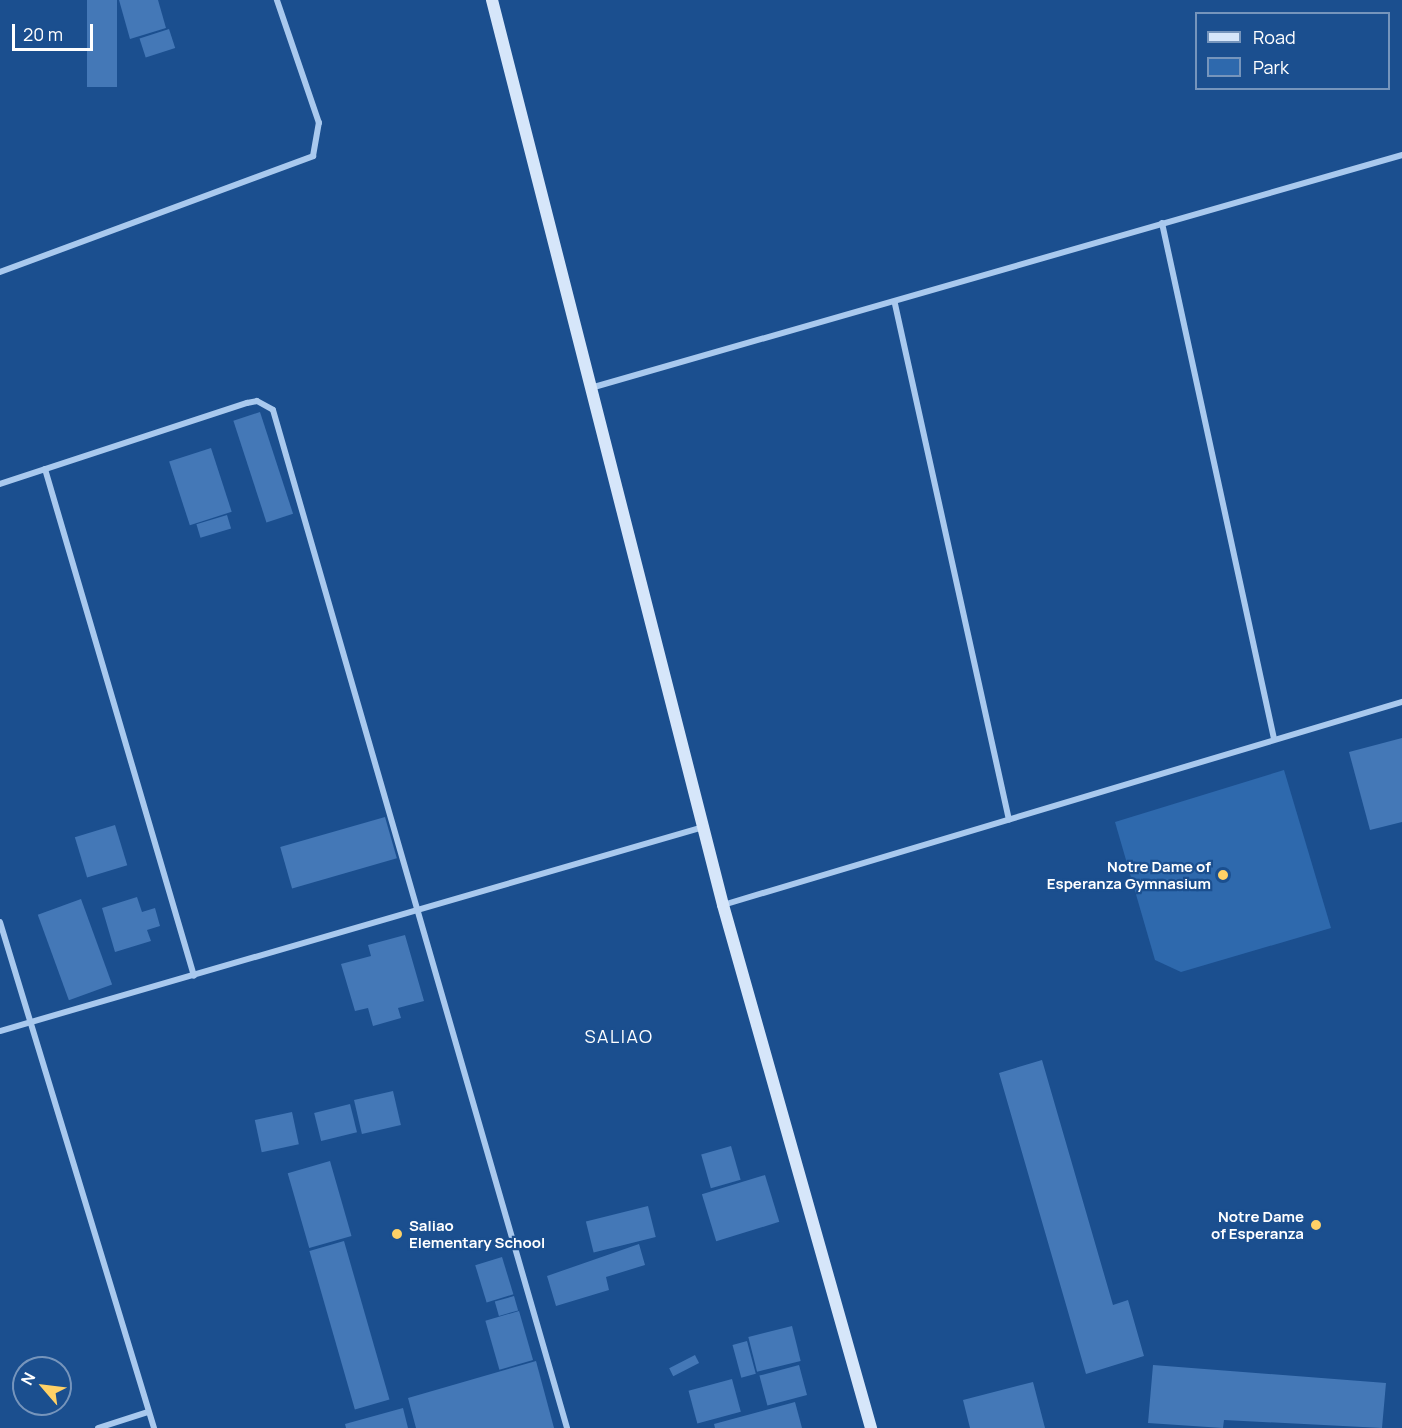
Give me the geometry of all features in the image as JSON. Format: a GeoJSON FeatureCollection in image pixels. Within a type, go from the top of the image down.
{"type":"FeatureCollection","features":[{"type":"Feature","properties":{"kind":"street"},"geometry":{"type":"LineString","coordinates":[[0,272],[314,156],[319,123],[277,0]]}},
{"type":"Feature","properties":{"kind":"street"},"geometry":{"type":"LineString","coordinates":[[492,0],[594,387],[723,905],[871,1428]]}},
{"type":"Feature","properties":{"kind":"street"},"geometry":{"type":"LineString","coordinates":[[594,387],[895,304],[1162,223],[1402,155]]}},
{"type":"Feature","properties":{"kind":"street"},"geometry":{"type":"LineString","coordinates":[[1162,223],[1274,739]]}},
{"type":"Feature","properties":{"kind":"street"},"geometry":{"type":"LineString","coordinates":[[895,304],[1009,820]]}},
{"type":"Feature","properties":{"kind":"street"},"geometry":{"type":"LineString","coordinates":[[0,484],[247,403],[257,401],[273,410],[567,1428]]}},
{"type":"Feature","properties":{"kind":"street"},"geometry":{"type":"LineString","coordinates":[[45,469],[194,976]]}},
{"type":"Feature","properties":{"kind":"street"},"geometry":{"type":"LineString","coordinates":[[723,905],[1402,702]]}},
{"type":"Feature","properties":{"kind":"street"},"geometry":{"type":"LineString","coordinates":[[0,1031],[420,913],[703,827]]}},
{"type":"Feature","properties":{"kind":"street"},"geometry":{"type":"LineString","coordinates":[[0,922],[154,1428]]}},
{"type":"Feature","properties":{"kind":"street"},"geometry":{"type":"LineString","coordinates":[[98,1428],[148,1412]]}},
{"type":"Feature","properties":{"kind":"green space","name":"Notre Dame of Esperanza Gymnasium"},"geometry":{"type":"Polygon","coordinates":[[[1284,770],[1331,928],[1181,972],[1155,960],[1115,822],[1284,770]]]}},
{"type":"Feature","properties":{"kind":"building"},"geometry":{"type":"Polygon","coordinates":[[[87,0],[117,0],[117,87],[87,87],[87,0]]]}},
{"type":"Feature","properties":{"kind":"building"},"geometry":{"type":"Polygon","coordinates":[[[119,0],[158,0],[166,28],[130,39],[119,0]]]}},
{"type":"Feature","properties":{"kind":"building"},"geometry":{"type":"Polygon","coordinates":[[[169,29],[175,48],[146,58],[140,39],[169,29]]]}},
{"type":"Feature","properties":{"kind":"building"},"geometry":{"type":"Polygon","coordinates":[[[260,412],[293,514],[266,522],[233,421],[260,412]]]}},
{"type":"Feature","properties":{"kind":"building"},"geometry":{"type":"Polygon","coordinates":[[[211,448],[232,512],[190,525],[169,462],[211,448]]]}},
{"type":"Feature","properties":{"kind":"building"},"geometry":{"type":"Polygon","coordinates":[[[227,515],[231,528],[200,538],[196,524],[227,515]]]}},
{"type":"Feature","properties":{"kind":"building"},"geometry":{"type":"Polygon","coordinates":[[[1402,738],[1402,822],[1370,830],[1349,752],[1402,738]]]}},
{"type":"Feature","properties":{"kind":"building"},"geometry":{"type":"Polygon","coordinates":[[[385,817],[397,858],[292,888],[280,847],[385,817]]]}},
{"type":"Feature","properties":{"kind":"building"},"geometry":{"type":"Polygon","coordinates":[[[115,825],[127,865],[87,877],[75,837],[115,825]]]}},
{"type":"Feature","properties":{"kind":"building"},"geometry":{"type":"Polygon","coordinates":[[[137,897],[142,912],[155,908],[160,926],[147,930],[151,941],[115,952],[102,908],[137,897]]]}},
{"type":"Feature","properties":{"kind":"building"},"geometry":{"type":"Polygon","coordinates":[[[81,899],[112,985],[69,1000],[38,915],[81,899]]]}},
{"type":"Feature","properties":{"kind":"building"},"geometry":{"type":"Polygon","coordinates":[[[405,935],[424,1001],[398,1008],[401,1018],[373,1026],[368,1008],[355,1011],[341,964],[371,956],[368,945],[405,935]]]}},
{"type":"Feature","properties":{"kind":"building"},"geometry":{"type":"Polygon","coordinates":[[[1042,1060],[1113,1305],[1128,1300],[1144,1356],[1086,1374],[999,1073],[1042,1060]]]}},
{"type":"Feature","properties":{"kind":"building"},"geometry":{"type":"Polygon","coordinates":[[[393,1091],[401,1125],[362,1134],[354,1100],[393,1091]]]}},
{"type":"Feature","properties":{"kind":"building"},"geometry":{"type":"Polygon","coordinates":[[[350,1104],[357,1132],[321,1141],[314,1113],[350,1104]]]}},
{"type":"Feature","properties":{"kind":"building"},"geometry":{"type":"Polygon","coordinates":[[[292,1112],[299,1144],[262,1152],[255,1120],[292,1112]]]}},
{"type":"Feature","properties":{"kind":"building"},"geometry":{"type":"Polygon","coordinates":[[[731,1146],[741,1180],[711,1188],[701,1155],[731,1146]]]}},
{"type":"Feature","properties":{"kind":"building"},"geometry":{"type":"Polygon","coordinates":[[[330,1161],[351,1236],[309,1248],[288,1173],[330,1161]]]}},
{"type":"Feature","properties":{"kind":"building"},"geometry":{"type":"Polygon","coordinates":[[[765,1175],[779,1222],[716,1241],[702,1194],[765,1175]]]}},
{"type":"Feature","properties":{"kind":"building"},"geometry":{"type":"Polygon","coordinates":[[[648,1206],[656,1237],[594,1253],[586,1221],[648,1206]]]}},
{"type":"Feature","properties":{"kind":"building"},"geometry":{"type":"Polygon","coordinates":[[[344,1241],[389,1400],[355,1410],[309,1251],[344,1241]]]}},
{"type":"Feature","properties":{"kind":"building"},"geometry":{"type":"Polygon","coordinates":[[[639,1244],[645,1265],[606,1277],[609,1290],[556,1306],[547,1276],[639,1244]]]}},
{"type":"Feature","properties":{"kind":"building"},"geometry":{"type":"Polygon","coordinates":[[[502,1257],[513,1294],[487,1302],[475,1265],[502,1257]]]}},
{"type":"Feature","properties":{"kind":"building"},"geometry":{"type":"Polygon","coordinates":[[[514,1296],[518,1310],[499,1316],[495,1302],[514,1296]]]}},
{"type":"Feature","properties":{"kind":"building"},"geometry":{"type":"Polygon","coordinates":[[[519,1311],[533,1360],[499,1370],[485,1321],[519,1311]]]}},
{"type":"Feature","properties":{"kind":"building"},"geometry":{"type":"Polygon","coordinates":[[[792,1326],[801,1361],[757,1372],[748,1337],[792,1326]]]}},
{"type":"Feature","properties":{"kind":"building"},"geometry":{"type":"Polygon","coordinates":[[[747,1341],[756,1374],[741,1378],[733,1345],[747,1341]]]}},
{"type":"Feature","properties":{"kind":"building"},"geometry":{"type":"Polygon","coordinates":[[[695,1355],[699,1363],[673,1376],[669,1368],[695,1355]]]}},
{"type":"Feature","properties":{"kind":"building"},"geometry":{"type":"Polygon","coordinates":[[[536,1361],[554,1428],[416,1428],[408,1398],[536,1361]]]}},
{"type":"Feature","properties":{"kind":"building"},"geometry":{"type":"Polygon","coordinates":[[[799,1365],[807,1395],[767,1406],[759,1376],[799,1365]]]}},
{"type":"Feature","properties":{"kind":"building"},"geometry":{"type":"Polygon","coordinates":[[[1153,1365],[1386,1383],[1382,1428],[1224,1420],[1223,1428],[1148,1423],[1153,1365]]]}},
{"type":"Feature","properties":{"kind":"building"},"geometry":{"type":"Polygon","coordinates":[[[732,1379],[741,1412],[697,1423],[689,1391],[732,1379]]]}},
{"type":"Feature","properties":{"kind":"building"},"geometry":{"type":"Polygon","coordinates":[[[1033,1382],[1045,1428],[970,1428],[963,1400],[1033,1382]]]}},
{"type":"Feature","properties":{"kind":"building"},"geometry":{"type":"Polygon","coordinates":[[[795,1402],[802,1428],[715,1428],[714,1424],[795,1402]]]}},
{"type":"Feature","properties":{"kind":"building"},"geometry":{"type":"Polygon","coordinates":[[[403,1408],[408,1428],[346,1428],[345,1424],[403,1408]]]}},
{"type":"Feature","properties":{"kind":"place","name":"Notre Dame of Esperanza Gymnasium"},"geometry":{"type":"Point","coordinates":[1223,875]}},
{"type":"Feature","properties":{"kind":"place","name":"Notre Dame of Esperanza"},"geometry":{"type":"Point","coordinates":[1316,1225]}},
{"type":"Feature","properties":{"kind":"place","name":"Saliao Elementary School"},"geometry":{"type":"Point","coordinates":[397,1234]}},
{"type":"Feature","properties":{"kind":"district","name":"SALIAO"},"geometry":{"type":"Point","coordinates":[619,1036]}}]}
